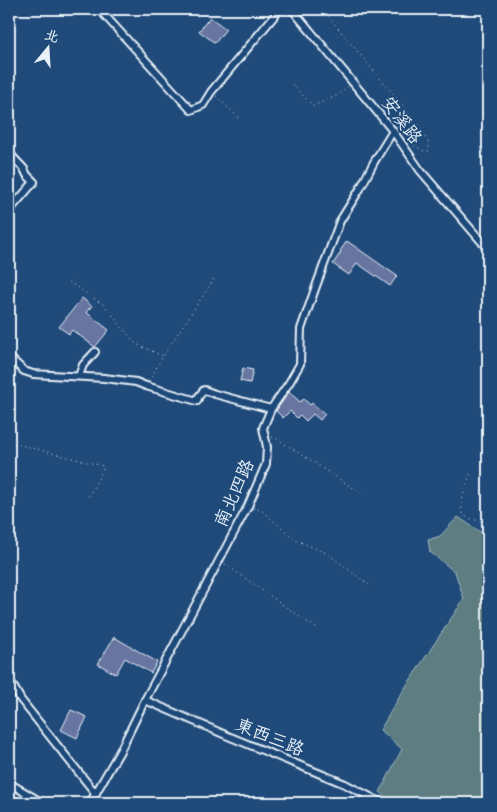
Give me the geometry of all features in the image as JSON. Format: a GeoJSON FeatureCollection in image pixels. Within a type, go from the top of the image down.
{"type":"FeatureCollection","features":[{"type":"Feature","properties":{"kind":"street"},"geometry":{"type":"LineString","coordinates":[[99,9],[191,110],[203,105],[211,92],[280,9]]}},
{"type":"Feature","properties":{"kind":"street","name":"安溪路"},"geometry":{"type":"LineString","coordinates":[[292,9],[393,131],[420,170],[488,249]]}},
{"type":"Feature","properties":{"kind":"street","name":"南北四路"},"geometry":{"type":"LineString","coordinates":[[90,803],[120,751],[248,506],[266,464],[263,428],[271,409],[300,364],[301,329],[340,221],[393,131]]}},
{"type":"Feature","properties":{"kind":"street"},"geometry":{"type":"LineString","coordinates":[[9,152],[34,182],[9,211]]}},
{"type":"Feature","properties":{"kind":"street"},"geometry":{"type":"LineString","coordinates":[[79,376],[83,365],[95,352]]}},
{"type":"Feature","properties":{"kind":"street"},"geometry":{"type":"LineString","coordinates":[[9,357],[24,371],[33,374],[79,376],[136,382],[197,401],[204,390],[271,409]]}},
{"type":"Feature","properties":{"kind":"street"},"geometry":{"type":"LineString","coordinates":[[9,679],[21,700],[96,794]]}},
{"type":"Feature","properties":{"kind":"street","name":"東西三路"},"geometry":{"type":"LineString","coordinates":[[145,700],[337,781],[382,803]]}},
{"type":"Feature","properties":{"kind":"street"},"geometry":{"type":"LineString","coordinates":[[9,783],[43,803]]}},
{"type":"Feature","properties":{"kind":"path"},"geometry":{"type":"LineString","coordinates":[[322,9],[419,124],[430,144],[429,151],[407,141]]}},
{"type":"Feature","properties":{"kind":"path"},"geometry":{"type":"LineString","coordinates":[[292,84],[313,106],[336,96],[353,82]]}},
{"type":"Feature","properties":{"kind":"path"},"geometry":{"type":"LineString","coordinates":[[211,92],[241,120]]}},
{"type":"Feature","properties":{"kind":"path"},"geometry":{"type":"LineString","coordinates":[[146,386],[163,356],[214,279]]}},
{"type":"Feature","properties":{"kind":"path"},"geometry":{"type":"LineString","coordinates":[[69,282],[104,305],[136,344],[163,356]]}},
{"type":"Feature","properties":{"kind":"path"},"geometry":{"type":"LineString","coordinates":[[264,435],[276,438],[361,493]]}},
{"type":"Feature","properties":{"kind":"path"},"geometry":{"type":"LineString","coordinates":[[9,442],[103,466],[103,470],[87,499]]}},
{"type":"Feature","properties":{"kind":"path"},"geometry":{"type":"LineString","coordinates":[[470,474],[462,502],[463,513],[466,516],[488,523]]}},
{"type":"Feature","properties":{"kind":"path"},"geometry":{"type":"LineString","coordinates":[[248,506],[261,510],[296,540],[328,554],[369,585]]}},
{"type":"Feature","properties":{"kind":"path"},"geometry":{"type":"LineString","coordinates":[[219,560],[316,628]]}},
{"type":"Feature","properties":{"kind":"green space"},"geometry":{"type":"Polygon","coordinates":[[[458,517],[488,537],[488,795],[484,803],[393,803],[380,792],[402,749],[380,730],[403,691],[464,599],[455,572],[430,552],[428,540],[440,536],[458,517]]]}},
{"type":"Feature","properties":{"kind":"building"},"geometry":{"type":"Polygon","coordinates":[[[210,17],[226,29],[215,43],[199,31],[210,17]]]}},
{"type":"Feature","properties":{"kind":"building"},"geometry":{"type":"Polygon","coordinates":[[[347,241],[397,276],[390,286],[357,263],[349,275],[333,264],[347,241]]]}},
{"type":"Feature","properties":{"kind":"building"},"geometry":{"type":"Polygon","coordinates":[[[82,298],[92,306],[86,312],[109,330],[95,347],[72,330],[69,334],[59,327],[82,298]]]}},
{"type":"Feature","properties":{"kind":"building"},"geometry":{"type":"Polygon","coordinates":[[[243,368],[253,370],[250,383],[240,381],[243,368]]]}},
{"type":"Feature","properties":{"kind":"building"},"geometry":{"type":"Polygon","coordinates":[[[289,392],[300,402],[304,399],[325,414],[320,420],[313,414],[306,421],[300,415],[297,418],[290,411],[283,418],[276,411],[289,392]]]}},
{"type":"Feature","properties":{"kind":"building"},"geometry":{"type":"Polygon","coordinates":[[[114,637],[157,662],[151,673],[125,658],[116,674],[98,664],[114,637]]]}},
{"type":"Feature","properties":{"kind":"building"},"geometry":{"type":"Polygon","coordinates":[[[71,710],[87,717],[77,738],[61,730],[71,710]]]}}]}
